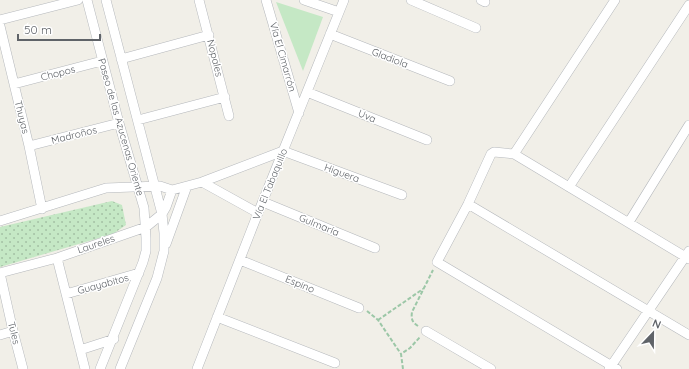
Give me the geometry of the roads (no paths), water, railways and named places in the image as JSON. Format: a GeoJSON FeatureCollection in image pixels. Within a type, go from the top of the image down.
{"type":"FeatureCollection","features":[{"type":"Feature","properties":{"kind":"street"},"geometry":{"type":"LineString","coordinates":[[0,20],[78,0]]}},
{"type":"Feature","properties":{"kind":"street","name":"Paseo de las Azucenas Oriente"},"geometry":{"type":"LineString","coordinates":[[87,0],[102,61],[144,208],[146,227],[146,251],[139,273],[114,339],[100,369]]}},
{"type":"Feature","properties":{"kind":"street","name":"Paseo de las Azucenas Oriente"},"geometry":{"type":"LineString","coordinates":[[106,0],[162,214],[164,251]]}},
{"type":"Feature","properties":{"kind":"street","name":"Nopales"},"geometry":{"type":"LineString","coordinates":[[199,0],[225,97],[228,116]]}},
{"type":"Feature","properties":{"kind":"street","name":"Vía El Cimarrón"},"geometry":{"type":"LineString","coordinates":[[266,0],[299,113]]}},
{"type":"Feature","properties":{"kind":"street"},"geometry":{"type":"LineString","coordinates":[[304,0],[339,12]]}},
{"type":"Feature","properties":{"kind":"street","name":"Vía El Tabaquillo"},"geometry":{"type":"LineString","coordinates":[[197,369],[262,202],[344,0]]}},
{"type":"Feature","properties":{"kind":"street"},"geometry":{"type":"LineString","coordinates":[[411,0],[476,28]]}},
{"type":"Feature","properties":{"kind":"street"},"geometry":{"type":"LineString","coordinates":[[514,154],[615,0]]}},
{"type":"Feature","properties":{"kind":"street"},"geometry":{"type":"LineString","coordinates":[[569,187],[689,5]]}},
{"type":"Feature","properties":{"kind":"street","name":"Thuyas"},"geometry":{"type":"LineString","coordinates":[[0,26],[29,146],[42,209]]}},
{"type":"Feature","properties":{"kind":"street","name":"Gladiola"},"geometry":{"type":"LineString","coordinates":[[330,34],[450,81]]}},
{"type":"Feature","properties":{"kind":"street"},"geometry":{"type":"LineString","coordinates":[[122,60],[209,35]]}},
{"type":"Feature","properties":{"kind":"street","name":"Chopos"},"geometry":{"type":"LineString","coordinates":[[14,84],[102,61]]}},
{"type":"Feature","properties":{"kind":"street","name":"Uva"},"geometry":{"type":"LineString","coordinates":[[307,92],[427,140]]}},
{"type":"Feature","properties":{"kind":"street"},"geometry":{"type":"LineString","coordinates":[[138,120],[225,97]]}},
{"type":"Feature","properties":{"kind":"street","name":"Madroños"},"geometry":{"type":"LineString","coordinates":[[29,146],[119,123]]}},
{"type":"Feature","properties":{"kind":"street"},"geometry":{"type":"LineString","coordinates":[[628,222],[689,125]]}},
{"type":"Feature","properties":{"kind":"street"},"geometry":{"type":"LineString","coordinates":[[0,221],[106,188],[160,186],[172,190],[202,182],[283,151]]}},
{"type":"Feature","properties":{"kind":"street","name":"Higuera"},"geometry":{"type":"LineString","coordinates":[[283,151],[402,195]]}},
{"type":"Feature","properties":{"kind":"street"},"geometry":{"type":"LineString","coordinates":[[494,152],[514,154],[569,187],[688,256],[648,311],[612,368],[437,262],[468,204],[491,154],[494,152]]}},
{"type":"Feature","properties":{"kind":"street"},"geometry":{"type":"LineString","coordinates":[[202,182],[258,213]]}},
{"type":"Feature","properties":{"kind":"street"},"geometry":{"type":"LineString","coordinates":[[120,369],[157,278],[164,251],[187,186]]}},
{"type":"Feature","properties":{"kind":"street","name":"Laureles"},"geometry":{"type":"LineString","coordinates":[[0,273],[57,258],[146,227],[162,214],[172,190]]}},
{"type":"Feature","properties":{"kind":"street","name":"Gulmaría"},"geometry":{"type":"LineString","coordinates":[[262,202],[375,248]]}},
{"type":"Feature","properties":{"kind":"street"},"geometry":{"type":"LineString","coordinates":[[468,204],[689,335]]}},
{"type":"Feature","properties":{"kind":"street"},"geometry":{"type":"LineString","coordinates":[[57,258],[85,369]]}},
{"type":"Feature","properties":{"kind":"street","name":"Espino"},"geometry":{"type":"LineString","coordinates":[[240,260],[359,308]]}},
{"type":"Feature","properties":{"kind":"street","name":"Tules"},"geometry":{"type":"LineString","coordinates":[[0,273],[23,369]]}},
{"type":"Feature","properties":{"kind":"street","name":"Guayabitos"},"geometry":{"type":"LineString","coordinates":[[66,294],[139,273]]}},
{"type":"Feature","properties":{"kind":"street"},"geometry":{"type":"LineString","coordinates":[[217,318],[335,363]]}},
{"type":"Feature","properties":{"kind":"street"},"geometry":{"type":"LineString","coordinates":[[0,335],[13,331]]}},
{"type":"Feature","properties":{"kind":"street"},"geometry":{"type":"LineString","coordinates":[[426,331],[491,369]]}},
{"type":"Feature","properties":{"kind":"street"},"geometry":{"type":"LineString","coordinates":[[80,350],[114,339]]}}]}
